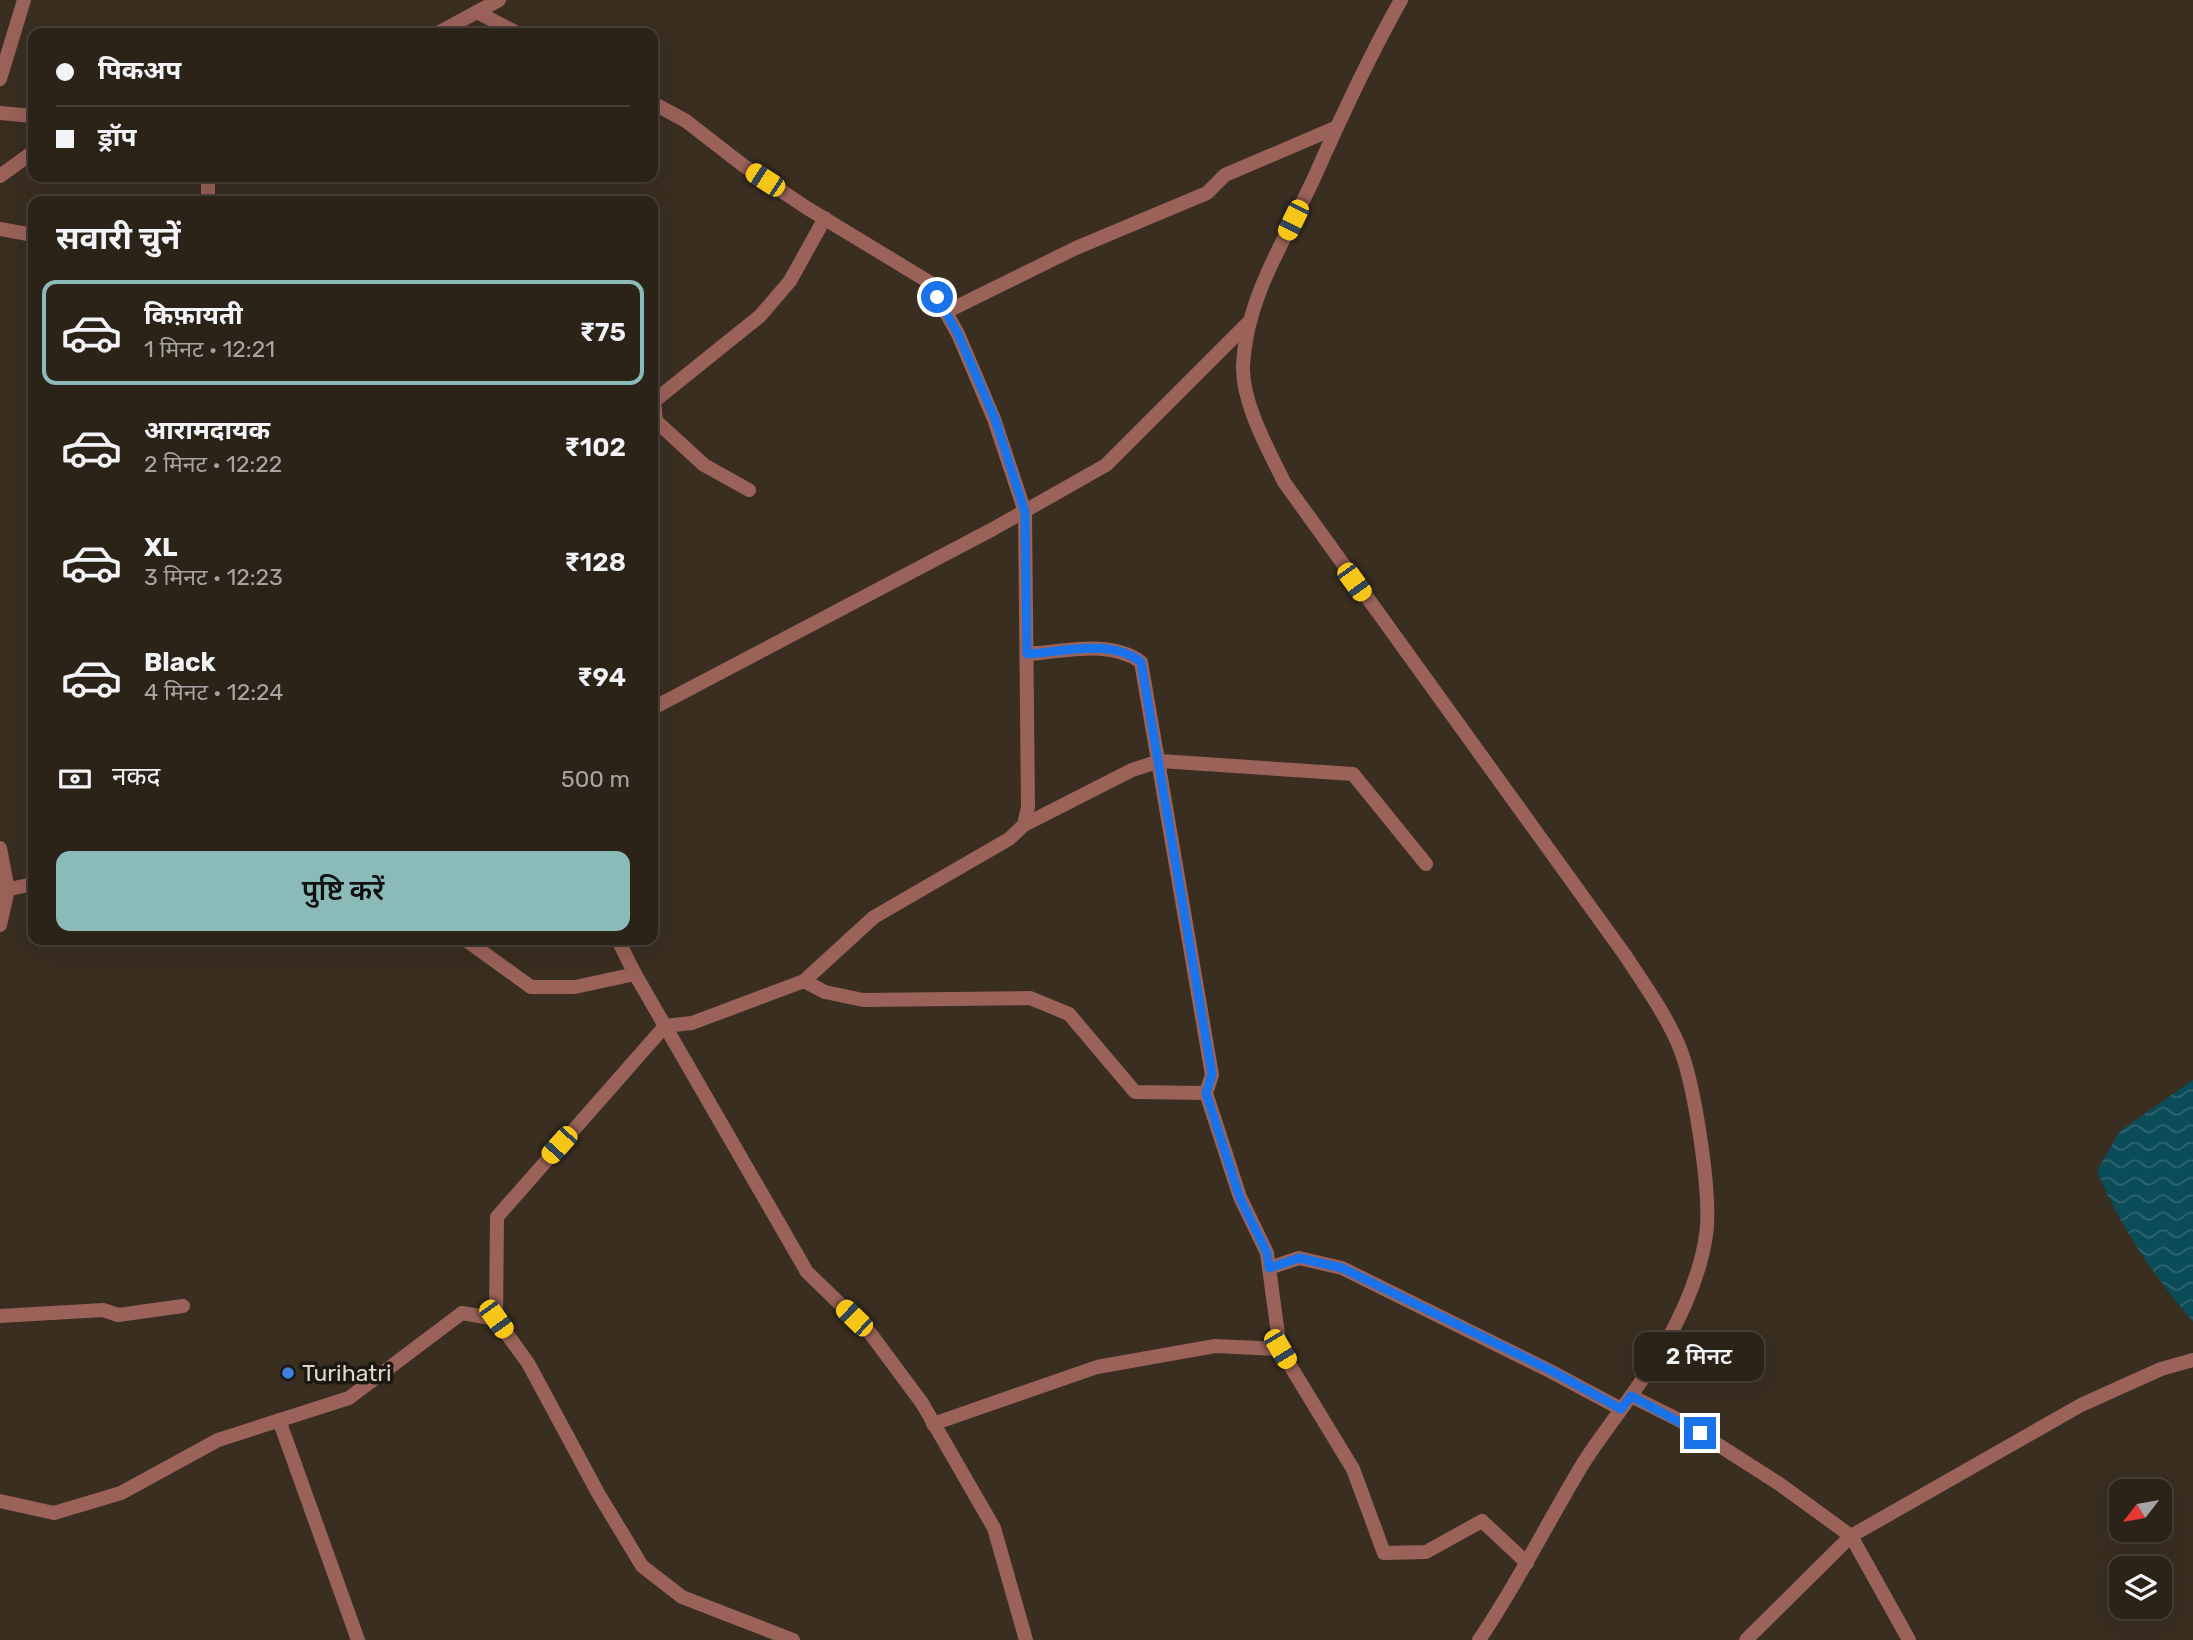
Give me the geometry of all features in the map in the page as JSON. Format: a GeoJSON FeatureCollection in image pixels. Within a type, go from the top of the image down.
{"type":"FeatureCollection","features":[{"type":"Feature","properties":{"kind":"street"},"geometry":{"type":"LineString","coordinates":[[0,79],[24,0]]}},
{"type":"Feature","properties":{"kind":"street"},"geometry":{"type":"LineString","coordinates":[[447,28],[499,0]]}},
{"type":"Feature","properties":{"kind":"street"},"geometry":{"type":"LineString","coordinates":[[1401,0],[1362,70],[1262,283],[1248,323],[1243,369],[1255,420],[1284,482],[1625,955],[1660,1008],[1682,1052],[1698,1123],[1706,1234],[1681,1313],[1631,1396],[1584,1462],[1527,1563],[1479,1640]]}},
{"type":"Feature","properties":{"kind":"street"},"geometry":{"type":"LineString","coordinates":[[477,12],[507,28]]}},
{"type":"Feature","properties":{"kind":"street"},"geometry":{"type":"LineString","coordinates":[[658,106],[686,121],[744,166],[929,282],[946,312],[995,419],[1025,512],[1027,807],[1024,825]]}},
{"type":"Feature","properties":{"kind":"street"},"geometry":{"type":"LineString","coordinates":[[0,113],[28,116]]}},
{"type":"Feature","properties":{"kind":"street"},"geometry":{"type":"LineString","coordinates":[[946,312],[1076,248],[1207,193],[1225,175],[1335,128]]}},
{"type":"Feature","properties":{"kind":"street"},"geometry":{"type":"LineString","coordinates":[[0,176],[28,156]]}},
{"type":"Feature","properties":{"kind":"street"},"geometry":{"type":"LineString","coordinates":[[658,397],[760,316],[790,281],[825,218]]}},
{"type":"Feature","properties":{"kind":"street"},"geometry":{"type":"LineString","coordinates":[[0,229],[28,234]]}},
{"type":"Feature","properties":{"kind":"street"},"geometry":{"type":"LineString","coordinates":[[658,705],[1025,512],[1107,465],[1248,323]]}},
{"type":"Feature","properties":{"kind":"street"},"geometry":{"type":"LineString","coordinates":[[658,423],[704,464],[749,490]]}},
{"type":"Feature","properties":{"kind":"street"},"geometry":{"type":"LineString","coordinates":[[1027,654],[1109,648],[1130,653],[1141,662],[1212,1074],[1206,1093],[1240,1198],[1267,1253],[1280,1349],[1353,1468],[1384,1553],[1426,1552],[1482,1521],[1527,1563]]}},
{"type":"Feature","properties":{"kind":"street"},"geometry":{"type":"LineString","coordinates":[[793,1640],[682,1597],[642,1566],[598,1493],[534,1374],[496,1319],[497,1217],[665,1026],[692,1023],[804,981],[874,917],[984,854],[1024,825],[1132,770],[1160,761],[1353,774],[1426,864]]}},
{"type":"Feature","properties":{"kind":"street"},"geometry":{"type":"LineString","coordinates":[[0,848],[4,890],[0,925]]}},
{"type":"Feature","properties":{"kind":"street"},"geometry":{"type":"LineString","coordinates":[[4,890],[28,885]]}},
{"type":"Feature","properties":{"kind":"street"},"geometry":{"type":"LineString","coordinates":[[473,945],[531,986],[575,987],[635,974]]}},
{"type":"Feature","properties":{"kind":"street"},"geometry":{"type":"LineString","coordinates":[[620,945],[807,1272],[870,1333],[922,1403],[994,1528],[1026,1640]]}},
{"type":"Feature","properties":{"kind":"street"},"geometry":{"type":"LineString","coordinates":[[804,981],[825,992],[863,1000],[1030,998],[1069,1014],[1135,1092],[1206,1093]]}},
{"type":"Feature","properties":{"kind":"street"},"geometry":{"type":"LineString","coordinates":[[1269,1268],[1299,1258],[1342,1268],[1550,1370],[1621,1409]]}},
{"type":"Feature","properties":{"kind":"street"},"geometry":{"type":"LineString","coordinates":[[0,1316],[103,1310],[118,1315],[183,1306]]}},
{"type":"Feature","properties":{"kind":"street"},"geometry":{"type":"LineString","coordinates":[[0,1501],[54,1513],[121,1493],[218,1440],[349,1398],[462,1313],[496,1319]]}},
{"type":"Feature","properties":{"kind":"street"},"geometry":{"type":"LineString","coordinates":[[933,1424],[1097,1367],[1215,1346],[1280,1349]]}},
{"type":"Feature","properties":{"kind":"street"},"geometry":{"type":"LineString","coordinates":[[1746,1640],[1850,1536],[2081,1405],[2161,1369],[2193,1360]]}},
{"type":"Feature","properties":{"kind":"street"},"geometry":{"type":"LineString","coordinates":[[1631,1396],[1681,1421],[1778,1483],[1850,1536],[1909,1640]]}},
{"type":"Feature","properties":{"kind":"street"},"geometry":{"type":"LineString","coordinates":[[279,1420],[358,1640]]}},
{"type":"Feature","properties":{"kind":"water"},"geometry":{"type":"Polygon","coordinates":[[[2193,1080],[2193,1322],[2139,1250],[2116,1212],[2097,1171],[2120,1131],[2193,1080]]]}},
{"type":"Feature","properties":{"kind":"place","name":"Turihatri"},"geometry":{"type":"Point","coordinates":[288,1373]}},
{"type":"Feature","properties":{"kind":"route"},"geometry":{"type":"LineString","coordinates":[[937,297],[958,334],[995,419],[1025,512],[1027,654],[1109,648],[1130,653],[1141,662],[1156,735],[1212,1074],[1206,1093],[1240,1198],[1267,1253],[1269,1268],[1299,1258],[1342,1268],[1550,1370],[1621,1409],[1631,1396],[1700,1433]]}}]}
